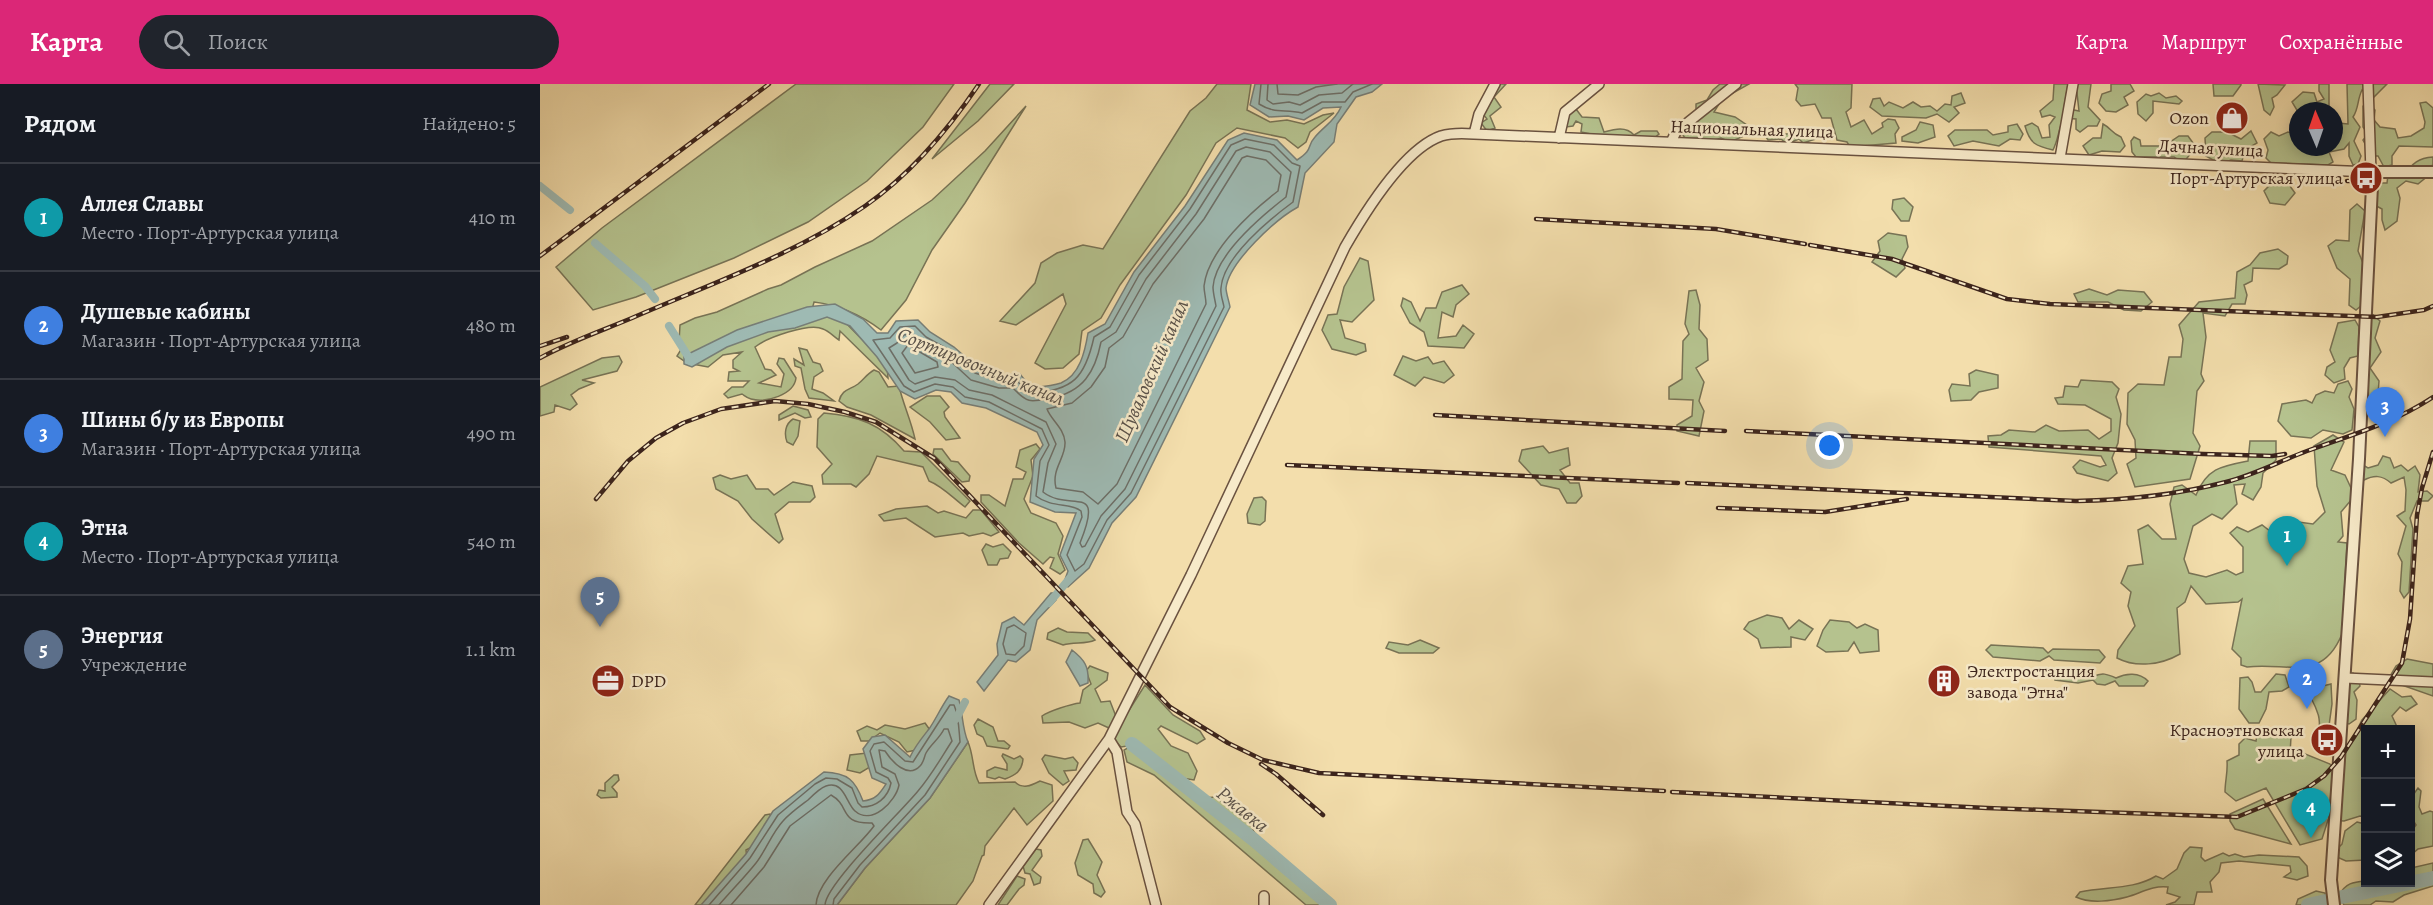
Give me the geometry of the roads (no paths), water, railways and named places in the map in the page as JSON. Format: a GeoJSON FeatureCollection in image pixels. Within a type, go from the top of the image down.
{"type":"FeatureCollection","features":[{"type":"Feature","properties":{"kind":"street"},"geometry":{"type":"LineString","coordinates":[[1474,134],[1479,114],[1495,84]]}},
{"type":"Feature","properties":{"kind":"street"},"geometry":{"type":"LineString","coordinates":[[1559,138],[1564,112],[1599,84]]}},
{"type":"Feature","properties":{"kind":"street"},"geometry":{"type":"LineString","coordinates":[[1671,142],[1676,132],[1736,84]]}},
{"type":"Feature","properties":{"kind":"street"},"geometry":{"type":"LineString","coordinates":[[2060,158],[2073,84]]}},
{"type":"Feature","properties":{"kind":"street"},"geometry":{"type":"LineString","coordinates":[[2334,905],[2331,880],[2359,459],[2372,186],[2368,84]]}},
{"type":"Feature","properties":{"kind":"street","name":"Национальная улица"},"geometry":{"type":"LineString","coordinates":[[1110,739],[1191,575],[1345,247],[1366,212],[1390,179],[1420,148],[1443,135],[1474,134],[2060,158]]}},
{"type":"Feature","properties":{"kind":"street","name":"Дачная улица"},"geometry":{"type":"LineString","coordinates":[[2060,158],[2371,172],[2433,172]]}},
{"type":"Feature","properties":{"kind":"street"},"geometry":{"type":"LineString","coordinates":[[2345,678],[2433,682]]}},
{"type":"Feature","properties":{"kind":"street"},"geometry":{"type":"LineString","coordinates":[[989,905],[1110,739],[1117,752],[1127,812],[1135,824],[1156,905]]}},
{"type":"Feature","properties":{"kind":"water"},"geometry":{"type":"Polygon","coordinates":[[[1255,84],[1382,84],[1372,92],[1356,97],[1337,124],[1334,142],[1305,173],[1298,207],[1266,231],[1235,266],[1226,288],[1230,307],[1136,497],[1112,523],[1089,568],[1068,587],[1063,585],[1068,571],[1060,555],[1076,513],[1055,512],[1030,502],[1034,459],[1043,445],[1037,432],[986,408],[962,403],[951,392],[936,390],[915,399],[900,391],[877,357],[850,326],[827,317],[795,328],[768,332],[727,347],[692,367],[684,364],[684,356],[737,330],[807,307],[835,304],[863,319],[877,333],[888,333],[896,321],[918,320],[930,332],[954,347],[977,367],[1002,375],[1020,374],[1031,388],[1061,383],[1077,368],[1083,355],[1088,333],[1105,324],[1134,272],[1185,206],[1228,140],[1244,133],[1277,140],[1297,160],[1308,151],[1312,140],[1333,120],[1341,107],[1323,108],[1304,120],[1288,116],[1269,117],[1250,105],[1255,84]]]}},
{"type":"Feature","properties":{"kind":"water"},"geometry":{"type":"Polygon","coordinates":[[[1051,593],[1056,593],[1056,600],[1037,620],[1030,650],[1016,662],[1008,660],[984,691],[977,682],[998,655],[997,644],[1002,623],[1014,617],[1024,625],[1051,593]]]}},
{"type":"Feature","properties":{"kind":"water"},"geometry":{"type":"Polygon","coordinates":[[[1072,650],[1083,661],[1088,672],[1088,683],[1080,686],[1066,662],[1072,650]]]}},
{"type":"Feature","properties":{"kind":"water"},"geometry":{"type":"Polygon","coordinates":[[[949,696],[959,700],[968,742],[930,798],[865,868],[837,905],[701,905],[746,854],[773,811],[824,772],[839,774],[850,779],[863,801],[877,796],[886,784],[872,778],[863,749],[872,737],[885,735],[910,757],[949,696]]]}},
{"type":"Feature","properties":{"kind":"waterway","name":"Сортировочный канал"},"geometry":{"type":"LineString","coordinates":[[540,186],[570,210]]}},
{"type":"Feature","properties":{"kind":"waterway","name":"Сортировочный канал"},"geometry":{"type":"LineString","coordinates":[[595,243],[645,286],[655,299]]}},
{"type":"Feature","properties":{"kind":"waterway","name":"Сортировочный канал"},"geometry":{"type":"LineString","coordinates":[[669,326],[691,361],[693,360]]}},
{"type":"Feature","properties":{"kind":"waterway","name":"Шуваловский канал"},"geometry":{"type":"LineString","coordinates":[[1049,603],[1070,578]]}},
{"type":"Feature","properties":{"kind":"waterway","name":"Шуваловский канал"},"geometry":{"type":"LineString","coordinates":[[956,719],[965,702]]}},
{"type":"Feature","properties":{"kind":"waterway","name":"Ржавка"},"geometry":{"type":"LineString","coordinates":[[1132,744],[1254,840],[1330,905]]}},
{"type":"Feature","properties":{"kind":"waterway","name":"Ржавка"},"geometry":{"type":"LineString","coordinates":[[2342,897],[2433,878]]}},
{"type":"Feature","properties":{"kind":"waterway","name":"Ржавка"},"geometry":{"type":"LineString","coordinates":[[2308,905],[2326,901]]}},
{"type":"Feature","properties":{"kind":"railway"},"geometry":{"type":"LineString","coordinates":[[540,256],[769,84]]}},
{"type":"Feature","properties":{"kind":"railway"},"geometry":{"type":"LineString","coordinates":[[540,358],[751,268],[838,223],[865,206],[898,180],[928,150],[979,84]]}},
{"type":"Feature","properties":{"kind":"railway"},"geometry":{"type":"LineString","coordinates":[[2347,181],[2378,181]]}},
{"type":"Feature","properties":{"kind":"railway"},"geometry":{"type":"LineString","coordinates":[[1536,219],[1716,229],[1805,244]]}},
{"type":"Feature","properties":{"kind":"railway"},"geometry":{"type":"LineString","coordinates":[[1810,245],[1892,259],[2007,299],[2050,304],[2377,317],[2424,310],[2433,306]]}},
{"type":"Feature","properties":{"kind":"railway"},"geometry":{"type":"LineString","coordinates":[[540,346],[567,337]]}},
{"type":"Feature","properties":{"kind":"railway"},"geometry":{"type":"LineString","coordinates":[[1687,483],[2076,501],[2152,496],[2207,487],[2247,476],[2388,421],[2433,397]]}},
{"type":"Feature","properties":{"kind":"railway"},"geometry":{"type":"LineString","coordinates":[[596,499],[628,461],[656,438],[683,423],[721,409],[775,401],[808,404],[845,412],[876,422],[934,458],[1170,707],[1228,743],[1263,760],[1319,773],[1664,791]]}},
{"type":"Feature","properties":{"kind":"railway"},"geometry":{"type":"LineString","coordinates":[[1435,415],[1725,431]]}},
{"type":"Feature","properties":{"kind":"railway"},"geometry":{"type":"LineString","coordinates":[[1746,431],[2203,454],[2272,456],[2285,454]]}},
{"type":"Feature","properties":{"kind":"railway"},"geometry":{"type":"LineString","coordinates":[[1672,792],[1987,808],[2237,817],[2306,789],[2324,776],[2341,757],[2402,663],[2410,619],[2417,515],[2422,488],[2433,452]]}},
{"type":"Feature","properties":{"kind":"railway"},"geometry":{"type":"LineString","coordinates":[[1287,465],[1678,483]]}},
{"type":"Feature","properties":{"kind":"railway"},"geometry":{"type":"LineString","coordinates":[[1718,508],[1825,512],[1907,499]]}},
{"type":"Feature","properties":{"kind":"railway"},"geometry":{"type":"LineString","coordinates":[[1261,764],[1276,774],[1323,815]]}},
{"type":"Feature","properties":{"kind":"place","name":"Ozon"},"geometry":{"type":"Point","coordinates":[2232,118]}},
{"type":"Feature","properties":{"kind":"place","name":"Порт-Артурская улица"},"geometry":{"type":"Point","coordinates":[2366,178]}},
{"type":"Feature","properties":{"kind":"place","name":"Шины б/у из Европы"},"geometry":{"type":"Point","coordinates":[2385,437]}},
{"type":"Feature","properties":{"kind":"place","name":"Аллея Славы"},"geometry":{"type":"Point","coordinates":[2287,566]}},
{"type":"Feature","properties":{"kind":"place","name":"Энергия"},"geometry":{"type":"Point","coordinates":[600,627]}},
{"type":"Feature","properties":{"kind":"place","name":"DPD"},"geometry":{"type":"Point","coordinates":[608,681]}},
{"type":"Feature","properties":{"kind":"place","name":"Электростанция завода \"Этна\""},"geometry":{"type":"Point","coordinates":[1944,681]}},
{"type":"Feature","properties":{"kind":"place","name":"Душевые кабины"},"geometry":{"type":"Point","coordinates":[2307,709]}},
{"type":"Feature","properties":{"kind":"place","name":"Красноэтновская улица"},"geometry":{"type":"Point","coordinates":[2327,740]}},
{"type":"Feature","properties":{"kind":"place","name":"Этна"},"geometry":{"type":"Point","coordinates":[2311,838]}}]}
